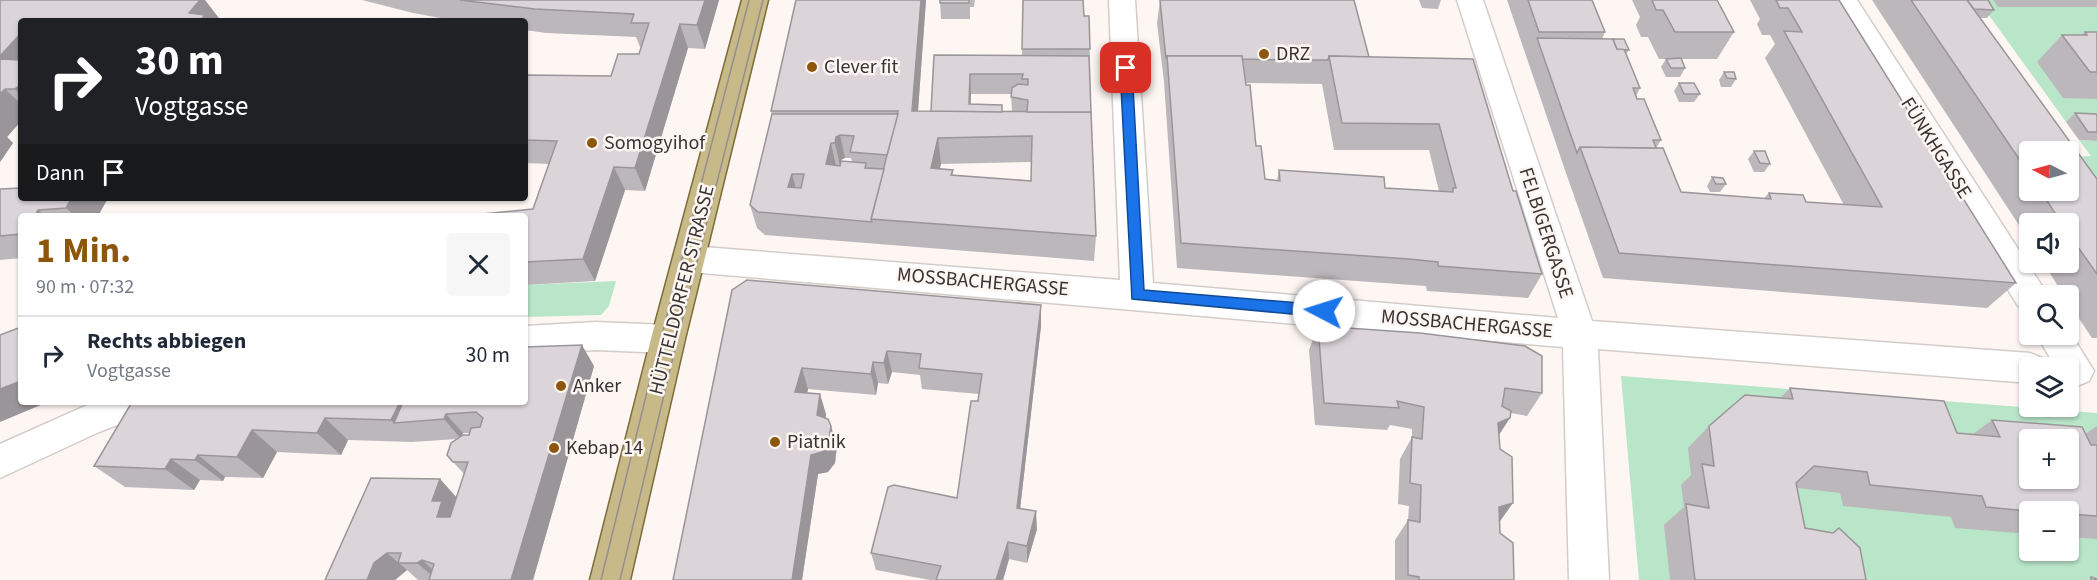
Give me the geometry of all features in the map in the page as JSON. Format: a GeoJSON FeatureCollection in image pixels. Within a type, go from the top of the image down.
{"type":"FeatureCollection","features":[{"type":"Feature","properties":{"kind":"main road","name":"HÜTTELDORFER STRASSE"},"geometry":{"type":"LineString","coordinates":[[610,580],[668,339],[755,0]]}},
{"type":"Feature","properties":{"kind":"street"},"geometry":{"type":"LineString","coordinates":[[1122,0],[1137,295]]}},
{"type":"Feature","properties":{"kind":"street","name":"FELBIGERGASSE"},"geometry":{"type":"LineString","coordinates":[[1470,0],[1580,334],[1589,580]]}},
{"type":"Feature","properties":{"kind":"street","name":"FÜNKHGASSE"},"geometry":{"type":"LineString","coordinates":[[1843,0],[2023,285]]}},
{"type":"Feature","properties":{"kind":"street","name":"MOSSBACHERGASSE"},"geometry":{"type":"LineString","coordinates":[[690,259],[1580,334],[2019,367]]}},
{"type":"Feature","properties":{"kind":"street"},"geometry":{"type":"LineString","coordinates":[[528,340],[596,336],[668,339]]}},
{"type":"Feature","properties":{"kind":"street"},"geometry":{"type":"LineString","coordinates":[[2062,345],[2081,372]]}},
{"type":"Feature","properties":{"kind":"street"},"geometry":{"type":"LineString","coordinates":[[0,462],[86,421],[127,405]]}},
{"type":"Feature","properties":{"kind":"green space"},"geometry":{"type":"Polygon","coordinates":[[[1978,0],[2097,0],[2097,136],[2087,122],[2066,122],[1978,0]]]}},
{"type":"Feature","properties":{"kind":"green space"},"geometry":{"type":"Polygon","coordinates":[[[2079,140],[2097,141],[2097,235],[2075,201],[2079,201],[2079,157],[2091,156],[2079,140]]]}},
{"type":"Feature","properties":{"kind":"green space"},"geometry":{"type":"Polygon","coordinates":[[[616,281],[609,306],[601,315],[528,317],[528,285],[616,281]]]}},
{"type":"Feature","properties":{"kind":"green space"},"geometry":{"type":"Polygon","coordinates":[[[1621,376],[2019,407],[2019,417],[2079,417],[2079,412],[2097,413],[2097,580],[1639,580],[1621,376]]]}},
{"type":"Feature","properties":{"kind":"building"},"geometry":{"type":"Polygon","coordinates":[[[0,0],[200,0],[189,13],[205,15],[202,18],[18,18],[18,36],[0,56],[0,0]]]}},
{"type":"Feature","properties":{"kind":"building"},"geometry":{"type":"Polygon","coordinates":[[[460,0],[705,0],[697,25],[680,24],[635,168],[614,167],[583,259],[528,262],[528,213],[493,213],[533,209],[557,141],[528,140],[528,75],[611,76],[618,54],[639,54],[649,23],[631,23],[634,14],[535,9],[460,0]]]}},
{"type":"Feature","properties":{"kind":"building"},"geometry":{"type":"Polygon","coordinates":[[[796,0],[921,0],[912,111],[1091,112],[1096,236],[871,219],[898,111],[771,111],[796,0]],[[1032,136],[938,138],[931,168],[953,170],[951,175],[1031,181],[1032,136]]]}},
{"type":"Feature","properties":{"kind":"building"},"geometry":{"type":"Polygon","coordinates":[[[940,0],[969,0],[969,3],[940,3],[940,0]]]}},
{"type":"Feature","properties":{"kind":"building"},"geometry":{"type":"Polygon","coordinates":[[[1023,0],[1083,0],[1084,16],[1089,16],[1090,49],[1022,49],[1023,0]]]}},
{"type":"Feature","properties":{"kind":"building"},"geometry":{"type":"Polygon","coordinates":[[[1160,0],[1354,0],[1369,57],[1329,56],[1328,60],[1288,60],[1242,59],[1242,56],[1167,56],[1166,59],[1160,0]]]}},
{"type":"Feature","properties":{"kind":"building"},"geometry":{"type":"Polygon","coordinates":[[[1528,0],[1592,0],[1605,32],[1539,32],[1528,0]]]}},
{"type":"Feature","properties":{"kind":"building"},"geometry":{"type":"Polygon","coordinates":[[[1652,0],[1717,0],[1734,32],[1675,32],[1663,10],[1656,10],[1652,0]]]}},
{"type":"Feature","properties":{"kind":"building"},"geometry":{"type":"Polygon","coordinates":[[[1776,0],[1839,0],[2016,283],[1619,253],[1580,147],[1663,148],[1681,192],[1771,199],[1769,193],[1803,195],[1806,202],[1882,207],[1784,31],[1802,32],[1788,8],[1780,8],[1776,0]]]}},
{"type":"Feature","properties":{"kind":"building"},"geometry":{"type":"Polygon","coordinates":[[[1911,0],[1967,0],[2069,141],[2019,141],[2019,159],[1911,0]]]}},
{"type":"Feature","properties":{"kind":"building"},"geometry":{"type":"Polygon","coordinates":[[[1967,0],[1988,0],[1994,10],[1974,9],[1967,0]]]}},
{"type":"Feature","properties":{"kind":"building"},"geometry":{"type":"Polygon","coordinates":[[[2085,32],[2097,32],[2097,72],[2090,72],[2062,35],[2087,35],[2085,32]]]}},
{"type":"Feature","properties":{"kind":"building"},"geometry":{"type":"Polygon","coordinates":[[[1537,38],[1613,39],[1617,49],[1624,49],[1640,88],[1633,88],[1637,99],[1644,99],[1661,140],[1653,140],[1656,148],[1580,147],[1577,153],[1537,38]]]}},
{"type":"Feature","properties":{"kind":"building"},"geometry":{"type":"Polygon","coordinates":[[[1613,39],[1624,39],[1629,50],[1617,49],[1613,39]]]}},
{"type":"Feature","properties":{"kind":"building"},"geometry":{"type":"Polygon","coordinates":[[[934,55],[1089,56],[1091,112],[1027,112],[1028,100],[1011,97],[1012,88],[1018,84],[1028,85],[1028,79],[1022,79],[1023,74],[970,74],[969,104],[1002,105],[1002,112],[931,111],[934,55]]]}},
{"type":"Feature","properties":{"kind":"building"},"geometry":{"type":"Polygon","coordinates":[[[1167,56],[1242,56],[1246,85],[1250,85],[1256,146],[1261,146],[1265,179],[1280,181],[1279,170],[1384,177],[1385,188],[1453,192],[1453,188],[1456,188],[1439,124],[1342,123],[1329,56],[1473,59],[1513,191],[1516,191],[1542,274],[1438,266],[1438,262],[1409,259],[1181,243],[1167,56]]]}},
{"type":"Feature","properties":{"kind":"building"},"geometry":{"type":"Polygon","coordinates":[[[1681,58],[1685,68],[1671,68],[1666,59],[1681,58]]]}},
{"type":"Feature","properties":{"kind":"building"},"geometry":{"type":"Polygon","coordinates":[[[0,59],[18,60],[18,86],[15,89],[5,89],[0,94],[0,59]]]}},
{"type":"Feature","properties":{"kind":"building"},"geometry":{"type":"Polygon","coordinates":[[[1724,72],[1734,72],[1736,79],[1727,78],[1724,72]]]}},
{"type":"Feature","properties":{"kind":"building"},"geometry":{"type":"Polygon","coordinates":[[[1679,83],[1694,83],[1700,94],[1684,94],[1679,83]]]}},
{"type":"Feature","properties":{"kind":"building"},"geometry":{"type":"Polygon","coordinates":[[[2075,113],[2096,114],[2097,132],[2088,132],[2075,113]]]}},
{"type":"Feature","properties":{"kind":"building"},"geometry":{"type":"Polygon","coordinates":[[[772,114],[898,114],[887,155],[850,152],[854,136],[840,135],[836,137],[835,143],[831,143],[826,164],[840,166],[841,161],[866,163],[865,168],[884,169],[872,222],[758,212],[750,205],[772,114]],[[792,174],[788,187],[801,188],[804,174],[792,174]]]}},
{"type":"Feature","properties":{"kind":"building"},"geometry":{"type":"Polygon","coordinates":[[[1754,151],[1765,151],[1770,164],[1760,163],[1754,151]]]}},
{"type":"Feature","properties":{"kind":"building"},"geometry":{"type":"Polygon","coordinates":[[[2079,154],[2097,179],[2097,274],[2079,249],[2079,213],[2055,213],[2047,201],[2079,201],[2079,154]]]}},
{"type":"Feature","properties":{"kind":"building"},"geometry":{"type":"Polygon","coordinates":[[[1712,177],[1723,178],[1726,184],[1716,184],[1712,177]]]}},
{"type":"Feature","properties":{"kind":"building"},"geometry":{"type":"Polygon","coordinates":[[[18,188],[18,201],[70,201],[66,208],[38,210],[36,213],[18,213],[18,234],[0,236],[0,189],[18,188]]]}},
{"type":"Feature","properties":{"kind":"building","name":"Piatnik"},"geometry":{"type":"Polygon","coordinates":[[[747,280],[1041,305],[1017,508],[1036,511],[1027,546],[1008,542],[996,580],[936,580],[941,566],[871,553],[888,487],[894,485],[957,498],[971,401],[978,401],[982,374],[919,368],[921,354],[887,351],[884,363],[873,362],[871,374],[802,368],[795,392],[820,394],[817,415],[828,419],[831,426],[828,444],[822,452],[811,455],[792,580],[673,580],[732,290],[747,280]]]}},
{"type":"Feature","properties":{"kind":"building"},"geometry":{"type":"Polygon","coordinates":[[[1318,326],[1420,333],[1525,346],[1542,356],[1542,393],[1505,388],[1502,406],[1511,411],[1510,418],[1498,423],[1500,449],[1512,457],[1513,503],[1499,507],[1500,533],[1513,543],[1514,580],[1419,580],[1419,577],[1408,575],[1408,520],[1420,522],[1421,485],[1410,483],[1412,437],[1422,439],[1424,407],[1397,401],[1399,408],[1324,403],[1318,326]]]}},
{"type":"Feature","properties":{"kind":"building"},"geometry":{"type":"Polygon","coordinates":[[[18,328],[18,382],[0,389],[0,335],[18,328]]]}},
{"type":"Feature","properties":{"kind":"building"},"geometry":{"type":"Polygon","coordinates":[[[582,345],[511,580],[429,580],[434,564],[422,560],[417,563],[398,563],[401,553],[387,553],[374,563],[367,580],[325,580],[371,478],[440,479],[432,501],[442,501],[437,517],[450,517],[468,462],[453,462],[447,455],[451,443],[463,435],[469,435],[471,428],[480,427],[483,418],[476,412],[446,414],[444,419],[394,423],[402,405],[528,405],[528,347],[582,345]]]}},
{"type":"Feature","properties":{"kind":"building"},"geometry":{"type":"Polygon","coordinates":[[[1790,388],[1944,401],[1957,433],[2000,437],[1992,420],[2082,427],[2091,445],[2097,445],[2097,516],[2079,515],[2079,501],[2019,501],[2019,510],[1986,507],[1982,496],[1870,485],[1867,472],[1814,466],[1796,483],[1805,528],[1833,533],[1839,528],[1860,548],[1866,580],[1695,580],[1686,504],[1709,508],[1702,464],[1714,466],[1709,426],[1745,395],[1793,399],[1790,388]]]}},
{"type":"Feature","properties":{"kind":"building"},"geometry":{"type":"Polygon","coordinates":[[[130,405],[398,405],[391,420],[325,418],[317,433],[252,430],[237,457],[198,455],[195,460],[171,459],[165,469],[94,466],[130,405]]]}},
{"type":"Feature","properties":{"kind":"tram line"},"geometry":{"type":"LineString","coordinates":[[601,580],[646,396],[749,0]]}},
{"type":"Feature","properties":{"kind":"tram line"},"geometry":{"type":"LineString","coordinates":[[620,580],[673,357],[763,0]]}},
{"type":"Feature","properties":{"kind":"place","name":"DRZ"},"geometry":{"type":"Point","coordinates":[1264,54]}},
{"type":"Feature","properties":{"kind":"place","name":"Clever fit"},"geometry":{"type":"Point","coordinates":[812,67]}},
{"type":"Feature","properties":{"kind":"place","name":"Somogyihof"},"geometry":{"type":"Point","coordinates":[592,143]}},
{"type":"Feature","properties":{"kind":"place","name":"Anker"},"geometry":{"type":"Point","coordinates":[561,386]}},
{"type":"Feature","properties":{"kind":"place","name":"Piatnik"},"geometry":{"type":"Point","coordinates":[775,442]}},
{"type":"Feature","properties":{"kind":"place","name":"Kebap 14"},"geometry":{"type":"Point","coordinates":[554,448]}},
{"type":"Feature","properties":{"kind":"route"},"geometry":{"type":"LineString","coordinates":[[1126,68],[1137,295],[1324,311]]}}]}
